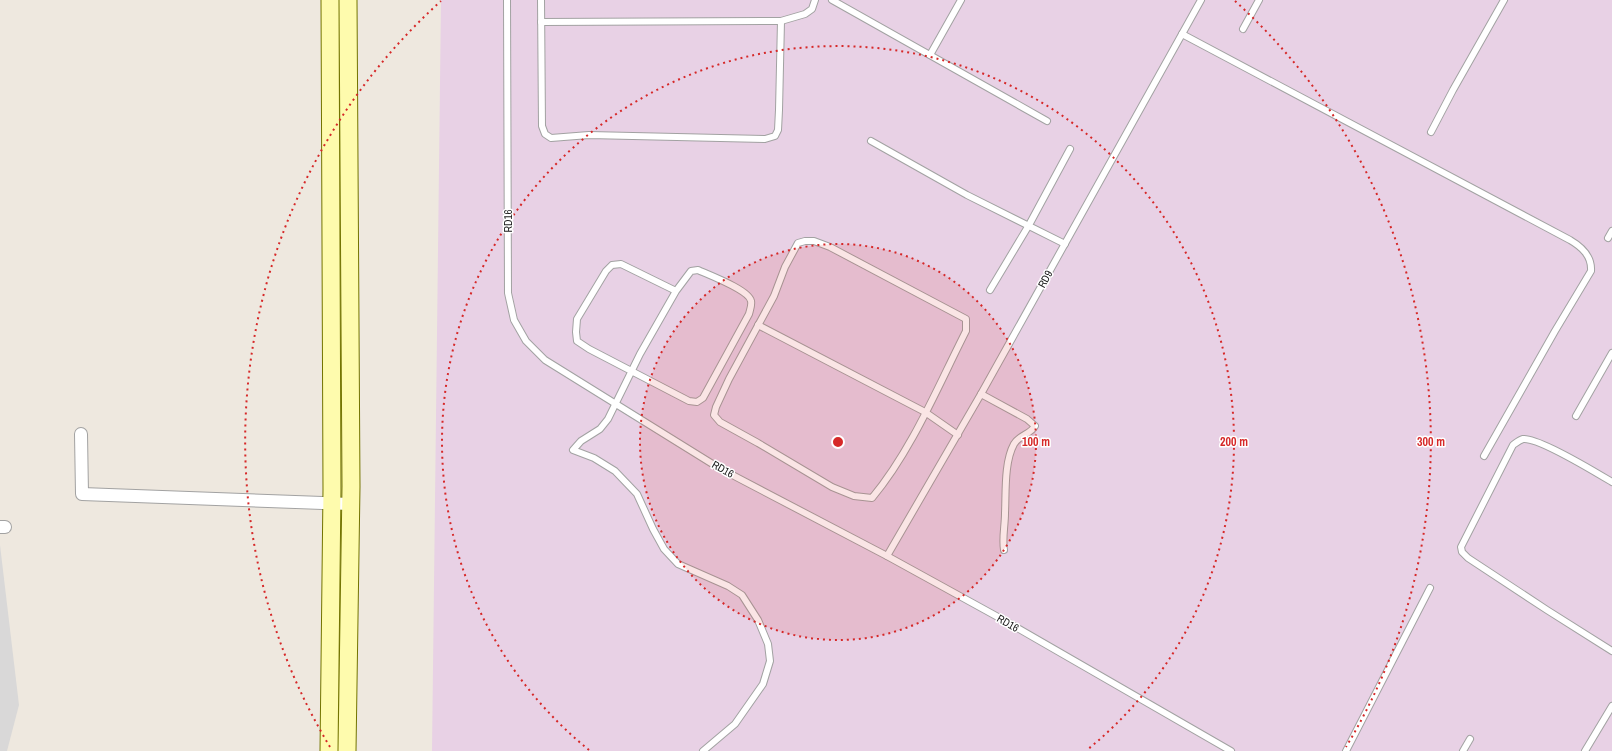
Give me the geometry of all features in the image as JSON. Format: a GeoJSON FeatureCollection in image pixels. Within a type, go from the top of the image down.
{"type":"FeatureCollection","features":[{"type":"Feature","properties":{"kind":"main road"},"geometry":{"type":"LineString","coordinates":[[329,751],[332,502],[330,0]]}},
{"type":"Feature","properties":{"kind":"main road"},"geometry":{"type":"LineString","coordinates":[[347,751],[350,504],[348,0]]}},
{"type":"Feature","properties":{"kind":"street"},"geometry":{"type":"LineString","coordinates":[[81,434],[82,494],[332,502],[350,504]]}},
{"type":"Feature","properties":{"kind":"lane","name":"RD16"},"geometry":{"type":"LineString","coordinates":[[507,0],[508,293],[514,320],[526,341],[545,360],[719,468],[887,556],[1007,622],[1231,751]]}},
{"type":"Feature","properties":{"kind":"lane"},"geometry":{"type":"LineString","coordinates":[[541,0],[542,126],[545,134],[551,138],[589,135],[765,139],[775,136],[778,130],[781,21]]}},
{"type":"Feature","properties":{"kind":"lane"},"geometry":{"type":"LineString","coordinates":[[541,22],[781,21],[806,14],[812,9],[815,0]]}},
{"type":"Feature","properties":{"kind":"lane"},"geometry":{"type":"LineString","coordinates":[[832,0],[1047,121]]}},
{"type":"Feature","properties":{"kind":"lane"},"geometry":{"type":"LineString","coordinates":[[930,55],[961,0]]}},
{"type":"Feature","properties":{"kind":"lane","name":"RD9"},"geometry":{"type":"LineString","coordinates":[[887,556],[958,435],[1201,0]]}},
{"type":"Feature","properties":{"kind":"lane"},"geometry":{"type":"LineString","coordinates":[[1243,29],[1259,0]]}},
{"type":"Feature","properties":{"kind":"lane"},"geometry":{"type":"LineString","coordinates":[[1431,132],[1504,0]]}},
{"type":"Feature","properties":{"kind":"lane"},"geometry":{"type":"LineString","coordinates":[[1182,34],[1570,240],[1583,249],[1587,254],[1592,266],[1591,271],[1484,456]]}},
{"type":"Feature","properties":{"kind":"lane"},"geometry":{"type":"LineString","coordinates":[[872,141],[967,195],[1065,244]]}},
{"type":"Feature","properties":{"kind":"lane"},"geometry":{"type":"LineString","coordinates":[[990,290],[1029,225],[1070,149]]}},
{"type":"Feature","properties":{"kind":"lane"},"geometry":{"type":"LineString","coordinates":[[1608,238],[1612,231]]}},
{"type":"Feature","properties":{"kind":"lane"},"geometry":{"type":"LineString","coordinates":[[814,241],[830,247],[958,313],[966,319],[966,331],[904,453],[885,482],[872,498],[854,496],[832,487],[720,422],[714,415],[716,407],[729,379],[758,325],[774,296],[785,267],[798,243],[814,241]]}},
{"type":"Feature","properties":{"kind":"lane"},"geometry":{"type":"LineString","coordinates":[[676,291],[621,264],[612,265],[606,271],[577,319],[576,332],[578,341],[589,349],[632,370],[689,401],[697,402],[703,398],[709,389],[749,314],[752,302],[748,296],[737,288],[698,270],[691,271],[676,291],[632,370],[608,419],[600,429],[581,441],[573,450],[594,458],[615,471],[637,494],[653,530],[664,549],[678,564],[728,586],[742,595],[758,620],[768,644],[770,661],[763,684],[735,724],[702,751]]}},
{"type":"Feature","properties":{"kind":"lane"},"geometry":{"type":"LineString","coordinates":[[758,325],[925,412],[958,435]]}},
{"type":"Feature","properties":{"kind":"lane"},"geometry":{"type":"LineString","coordinates":[[1576,416],[1612,353]]}},
{"type":"Feature","properties":{"kind":"lane"},"geometry":{"type":"LineString","coordinates":[[981,394],[1027,419],[1035,426],[1034,429],[1020,437],[1012,448],[1005,488],[1004,550]]}},
{"type":"Feature","properties":{"kind":"lane"},"geometry":{"type":"LineString","coordinates":[[1612,482],[1554,450],[1528,440],[1520,440],[1513,445],[1461,546],[1462,552],[1468,558],[1612,651]]}},
{"type":"Feature","properties":{"kind":"lane"},"geometry":{"type":"LineString","coordinates":[[1346,751],[1430,588]]}},
{"type":"Feature","properties":{"kind":"lane"},"geometry":{"type":"LineString","coordinates":[[1585,751],[1612,706]]}},
{"type":"Feature","properties":{"kind":"lane"},"geometry":{"type":"LineString","coordinates":[[1463,751],[1470,739]]}},
{"type":"Feature","properties":{"kind":"shaded area"},"geometry":{"type":"Polygon","coordinates":[[[441,0],[1612,0],[1612,751],[432,751],[441,0]]]}},
{"type":"Feature","properties":{"kind":"shaded area"},"geometry":{"type":"Polygon","coordinates":[[[0,545],[19,705],[7,751],[0,751],[0,545]]]}}]}
